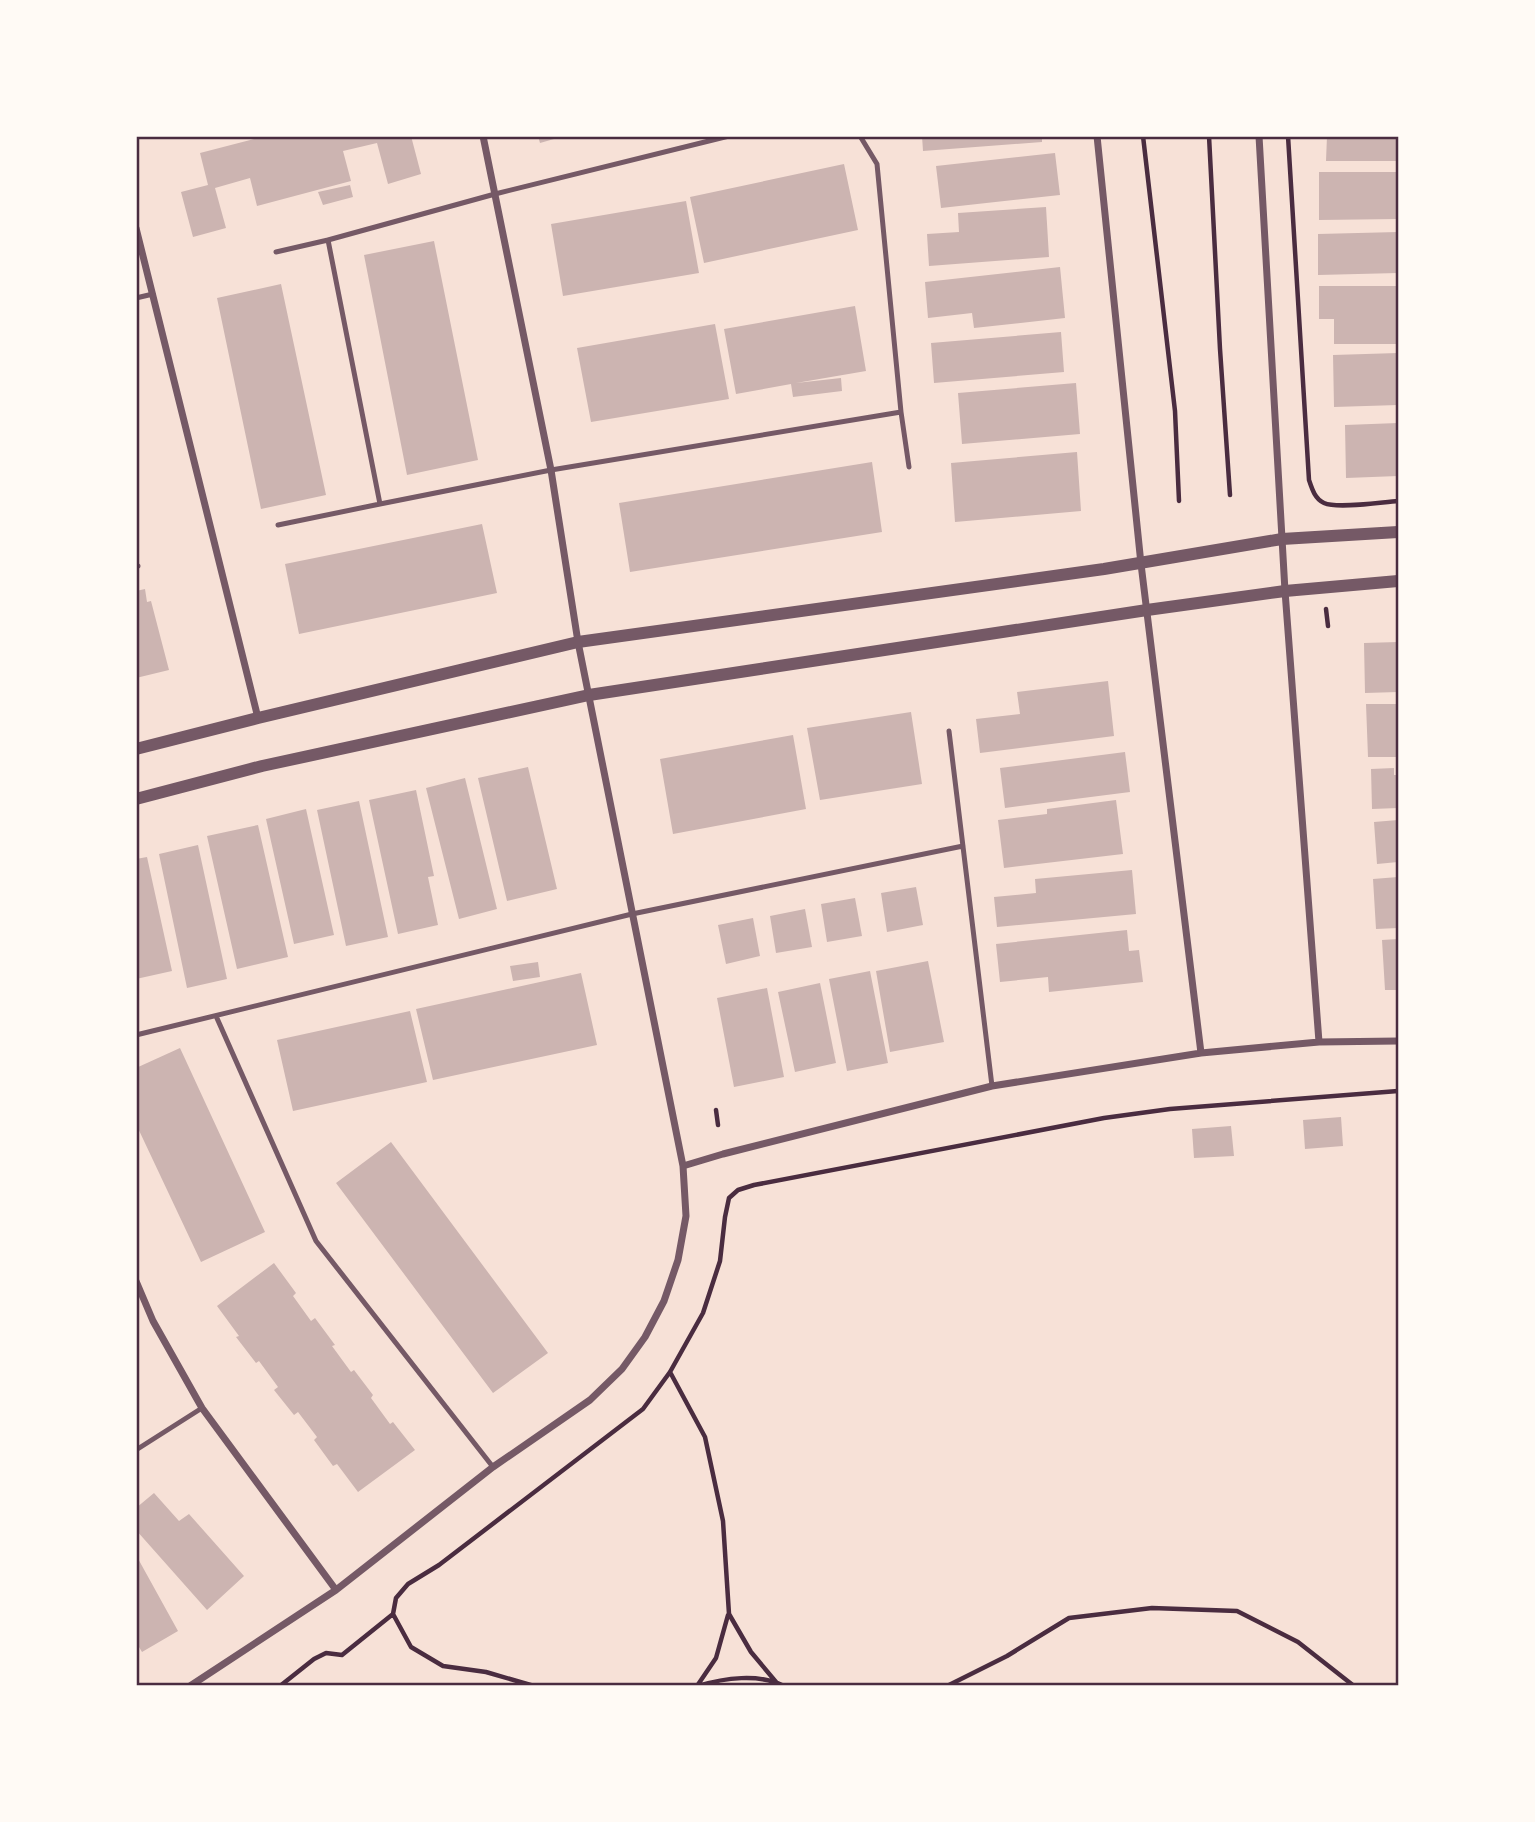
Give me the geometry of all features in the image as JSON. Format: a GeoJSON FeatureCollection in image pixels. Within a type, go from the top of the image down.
{"type":"FeatureCollection","features":[{"type":"Feature","properties":{"kind":"street"},"geometry":{"type":"LineString","coordinates":[[190,1685],[336,1590],[494,1467],[590,1400],[622,1368],[645,1337],[664,1301],[678,1260],[686,1216],[683,1166],[578,642],[551,470],[483,136]]}},
{"type":"Feature","properties":{"kind":"street"},"geometry":{"type":"LineString","coordinates":[[1097,136],[1141,564],[1201,1053]]}},
{"type":"Feature","properties":{"kind":"street"},"geometry":{"type":"LineString","coordinates":[[1259,136],[1282,539],[1319,1042]]}},
{"type":"Feature","properties":{"kind":"street"},"geometry":{"type":"LineString","coordinates":[[136,228],[258,718]]}},
{"type":"Feature","properties":{"kind":"street"},"geometry":{"type":"LineString","coordinates":[[136,749],[578,642],[1141,564],[1282,539],[1398,532]]}},
{"type":"Feature","properties":{"kind":"street"},"geometry":{"type":"LineString","coordinates":[[136,799],[262,766],[590,695],[1147,610],[1398,581]]}},
{"type":"Feature","properties":{"kind":"street"},"geometry":{"type":"LineString","coordinates":[[683,1166],[992,1086],[1201,1053],[1319,1042],[1398,1041]]}},
{"type":"Feature","properties":{"kind":"street"},"geometry":{"type":"LineString","coordinates":[[136,1281],[153,1321],[202,1408],[336,1590]]}},
{"type":"Feature","properties":{"kind":"lane"},"geometry":{"type":"LineString","coordinates":[[276,252],[729,136]]}},
{"type":"Feature","properties":{"kind":"lane"},"geometry":{"type":"LineString","coordinates":[[860,136],[877,164],[901,412],[909,467]]}},
{"type":"Feature","properties":{"kind":"lane"},"geometry":{"type":"LineString","coordinates":[[328,240],[380,504]]}},
{"type":"Feature","properties":{"kind":"lane"},"geometry":{"type":"LineString","coordinates":[[136,298],[153,294]]}},
{"type":"Feature","properties":{"kind":"lane"},"geometry":{"type":"LineString","coordinates":[[278,525],[551,470],[901,412]]}},
{"type":"Feature","properties":{"kind":"lane"},"geometry":{"type":"LineString","coordinates":[[949,731],[992,1086]]}},
{"type":"Feature","properties":{"kind":"lane"},"geometry":{"type":"LineString","coordinates":[[136,1035],[632,914],[963,846]]}},
{"type":"Feature","properties":{"kind":"lane"},"geometry":{"type":"LineString","coordinates":[[216,1016],[316,1241],[494,1467]]}},
{"type":"Feature","properties":{"kind":"lane"},"geometry":{"type":"LineString","coordinates":[[136,1451],[202,1408]]}},
{"type":"Feature","properties":{"kind":"path"},"geometry":{"type":"LineString","coordinates":[[1143,136],[1175,411],[1179,501]]}},
{"type":"Feature","properties":{"kind":"path"},"geometry":{"type":"LineString","coordinates":[[1209,136],[1230,495]]}},
{"type":"Feature","properties":{"kind":"path"},"geometry":{"type":"LineString","coordinates":[[1289,136],[1309,480],[1312,492],[1323,503],[1337,506],[1398,501]]}},
{"type":"Feature","properties":{"kind":"path"},"geometry":{"type":"LineString","coordinates":[[1305,493],[1312,492]]}},
{"type":"Feature","properties":{"kind":"path"},"geometry":{"type":"LineString","coordinates":[[1326,608],[1328,626]]}},
{"type":"Feature","properties":{"kind":"path"},"geometry":{"type":"LineString","coordinates":[[534,1685],[486,1672],[443,1666],[411,1647],[393,1614],[396,1598],[408,1584],[439,1565],[643,1409],[670,1372],[703,1313],[720,1261],[729,1198],[738,1190],[1104,1118],[1170,1109],[1398,1091]]}},
{"type":"Feature","properties":{"kind":"path"},"geometry":{"type":"LineString","coordinates":[[716,1110],[718,1125]]}},
{"type":"Feature","properties":{"kind":"path"},"geometry":{"type":"LineString","coordinates":[[670,1372],[705,1437],[723,1521],[729,1614],[716,1658],[698,1685]]}},
{"type":"Feature","properties":{"kind":"path"},"geometry":{"type":"LineString","coordinates":[[947,1685],[1007,1656],[1069,1618],[1152,1608],[1237,1611],[1298,1642],[1353,1685]]}},
{"type":"Feature","properties":{"kind":"path"},"geometry":{"type":"LineString","coordinates":[[280,1685],[326,1653],[342,1655],[393,1614]]}},
{"type":"Feature","properties":{"kind":"path"},"geometry":{"type":"LineString","coordinates":[[729,1614],[751,1652],[776,1682]]}},
{"type":"Feature","properties":{"kind":"path"},"geometry":{"type":"LineString","coordinates":[[698,1685],[716,1680],[752,1679],[784,1685]]}},
{"type":"Feature","properties":{"kind":"building"},"geometry":{"type":"Polygon","coordinates":[[[266,136],[411,136],[421,174],[388,184],[377,143],[343,151],[351,181],[257,206],[250,178],[215,188],[226,228],[193,237],[181,192],[208,185],[200,153],[266,136]]]}},
{"type":"Feature","properties":{"kind":"building"},"geometry":{"type":"Polygon","coordinates":[[[538,136],[561,136],[561,137],[540,143],[538,136]]]}},
{"type":"Feature","properties":{"kind":"building"},"geometry":{"type":"Polygon","coordinates":[[[922,136],[1042,136],[1042,142],[923,151],[922,136]]]}},
{"type":"Feature","properties":{"kind":"building"},"geometry":{"type":"Polygon","coordinates":[[[1327,136],[1398,136],[1398,161],[1326,161],[1327,136]]]}},
{"type":"Feature","properties":{"kind":"building"},"geometry":{"type":"Polygon","coordinates":[[[1055,153],[1060,195],[941,208],[936,166],[1055,153]]]}},
{"type":"Feature","properties":{"kind":"building"},"geometry":{"type":"Polygon","coordinates":[[[844,164],[858,230],[704,263],[690,197],[844,164]]]}},
{"type":"Feature","properties":{"kind":"building"},"geometry":{"type":"Polygon","coordinates":[[[1319,172],[1398,172],[1398,219],[1319,220],[1319,172]]]}},
{"type":"Feature","properties":{"kind":"building"},"geometry":{"type":"Polygon","coordinates":[[[350,185],[353,197],[323,205],[318,192],[350,185]]]}},
{"type":"Feature","properties":{"kind":"building"},"geometry":{"type":"Polygon","coordinates":[[[686,201],[699,273],[563,296],[551,224],[686,201]]]}},
{"type":"Feature","properties":{"kind":"building"},"geometry":{"type":"Polygon","coordinates":[[[1046,207],[1049,257],[929,266],[927,234],[959,232],[958,213],[1046,207]]]}},
{"type":"Feature","properties":{"kind":"building"},"geometry":{"type":"Polygon","coordinates":[[[1398,232],[1398,273],[1318,275],[1318,234],[1398,232]]]}},
{"type":"Feature","properties":{"kind":"building"},"geometry":{"type":"Polygon","coordinates":[[[434,241],[478,460],[407,475],[364,255],[434,241]]]}},
{"type":"Feature","properties":{"kind":"building"},"geometry":{"type":"Polygon","coordinates":[[[1060,267],[1065,318],[974,328],[972,313],[928,318],[925,282],[1060,267]]]}},
{"type":"Feature","properties":{"kind":"building"},"geometry":{"type":"Polygon","coordinates":[[[281,284],[326,495],[261,509],[217,298],[281,284]]]}},
{"type":"Feature","properties":{"kind":"building"},"geometry":{"type":"Polygon","coordinates":[[[1319,286],[1398,286],[1398,344],[1334,344],[1334,319],[1319,319],[1319,286]]]}},
{"type":"Feature","properties":{"kind":"building"},"geometry":{"type":"Polygon","coordinates":[[[855,306],[866,371],[796,383],[841,378],[842,391],[793,397],[791,384],[736,394],[724,329],[855,306]]]}},
{"type":"Feature","properties":{"kind":"building"},"geometry":{"type":"Polygon","coordinates":[[[715,324],[729,399],[591,422],[577,348],[715,324]]]}},
{"type":"Feature","properties":{"kind":"building"},"geometry":{"type":"Polygon","coordinates":[[[1061,332],[1064,372],[934,383],[931,343],[1061,332]]]}},
{"type":"Feature","properties":{"kind":"building"},"geometry":{"type":"Polygon","coordinates":[[[1398,353],[1398,405],[1334,407],[1333,355],[1398,353]]]}},
{"type":"Feature","properties":{"kind":"building"},"geometry":{"type":"Polygon","coordinates":[[[1076,383],[1080,434],[962,444],[958,393],[1076,383]]]}},
{"type":"Feature","properties":{"kind":"building"},"geometry":{"type":"Polygon","coordinates":[[[1398,423],[1398,476],[1346,478],[1345,425],[1398,423]]]}},
{"type":"Feature","properties":{"kind":"building"},"geometry":{"type":"Polygon","coordinates":[[[1077,452],[1081,511],[955,522],[951,463],[1077,452]]]}},
{"type":"Feature","properties":{"kind":"building"},"geometry":{"type":"Polygon","coordinates":[[[872,462],[882,532],[630,572],[619,503],[872,462]]]}},
{"type":"Feature","properties":{"kind":"building"},"geometry":{"type":"Polygon","coordinates":[[[482,524],[497,593],[299,634],[285,564],[482,524]]]}},
{"type":"Feature","properties":{"kind":"building"},"geometry":{"type":"Polygon","coordinates":[[[145,589],[147,602],[151,601],[169,670],[136,678],[136,591],[145,589]]]}},
{"type":"Feature","properties":{"kind":"building"},"geometry":{"type":"Polygon","coordinates":[[[1398,642],[1398,692],[1365,693],[1364,643],[1398,642]]]}},
{"type":"Feature","properties":{"kind":"building"},"geometry":{"type":"Polygon","coordinates":[[[1108,681],[1114,736],[980,753],[976,719],[1020,714],[1017,692],[1108,681]]]}},
{"type":"Feature","properties":{"kind":"building"},"geometry":{"type":"Polygon","coordinates":[[[1366,704],[1398,704],[1398,757],[1368,757],[1366,704]]]}},
{"type":"Feature","properties":{"kind":"building"},"geometry":{"type":"Polygon","coordinates":[[[911,712],[922,784],[820,800],[807,728],[911,712]]]}},
{"type":"Feature","properties":{"kind":"building"},"geometry":{"type":"Polygon","coordinates":[[[793,735],[806,809],[673,834],[660,759],[793,735]]]}},
{"type":"Feature","properties":{"kind":"building"},"geometry":{"type":"Polygon","coordinates":[[[1125,752],[1130,792],[1005,808],[1000,768],[1125,752]]]}},
{"type":"Feature","properties":{"kind":"building"},"geometry":{"type":"Polygon","coordinates":[[[528,767],[557,889],[507,901],[478,778],[528,767]]]}},
{"type":"Feature","properties":{"kind":"building"},"geometry":{"type":"Polygon","coordinates":[[[1394,768],[1394,775],[1398,775],[1398,808],[1372,809],[1371,769],[1394,768]]]}},
{"type":"Feature","properties":{"kind":"building"},"geometry":{"type":"Polygon","coordinates":[[[465,778],[497,909],[459,919],[426,788],[465,778]]]}},
{"type":"Feature","properties":{"kind":"building"},"geometry":{"type":"Polygon","coordinates":[[[416,790],[434,876],[428,877],[438,925],[398,934],[369,800],[416,790]]]}},
{"type":"Feature","properties":{"kind":"building"},"geometry":{"type":"Polygon","coordinates":[[[1116,800],[1123,854],[1004,868],[998,820],[1047,814],[1047,809],[1116,800]]]}},
{"type":"Feature","properties":{"kind":"building"},"geometry":{"type":"Polygon","coordinates":[[[359,801],[388,937],[346,946],[317,810],[359,801]]]}},
{"type":"Feature","properties":{"kind":"building"},"geometry":{"type":"Polygon","coordinates":[[[306,809],[334,935],[294,944],[266,819],[306,809]]]}},
{"type":"Feature","properties":{"kind":"building"},"geometry":{"type":"Polygon","coordinates":[[[1398,820],[1398,862],[1377,864],[1374,822],[1398,820]]]}},
{"type":"Feature","properties":{"kind":"building"},"geometry":{"type":"Polygon","coordinates":[[[258,825],[288,957],[237,969],[207,836],[258,825]]]}},
{"type":"Feature","properties":{"kind":"building"},"geometry":{"type":"Polygon","coordinates":[[[198,845],[227,979],[187,988],[159,854],[198,845]]]}},
{"type":"Feature","properties":{"kind":"building"},"geometry":{"type":"Polygon","coordinates":[[[147,857],[172,971],[136,979],[136,859],[147,857]]]}},
{"type":"Feature","properties":{"kind":"building"},"geometry":{"type":"Polygon","coordinates":[[[1132,870],[1136,914],[997,927],[994,897],[1036,893],[1035,879],[1132,870]]]}},
{"type":"Feature","properties":{"kind":"building"},"geometry":{"type":"Polygon","coordinates":[[[1398,877],[1398,928],[1376,929],[1373,879],[1398,877]]]}},
{"type":"Feature","properties":{"kind":"building"},"geometry":{"type":"Polygon","coordinates":[[[916,887],[923,925],[887,932],[881,893],[916,887]]]}},
{"type":"Feature","properties":{"kind":"building"},"geometry":{"type":"Polygon","coordinates":[[[855,898],[862,936],[827,942],[821,904],[855,898]]]}},
{"type":"Feature","properties":{"kind":"building"},"geometry":{"type":"Polygon","coordinates":[[[805,909],[812,947],[776,953],[770,916],[805,909]]]}},
{"type":"Feature","properties":{"kind":"building"},"geometry":{"type":"Polygon","coordinates":[[[753,918],[760,956],[726,964],[718,925],[753,918]]]}},
{"type":"Feature","properties":{"kind":"building"},"geometry":{"type":"Polygon","coordinates":[[[1127,930],[1129,951],[1139,950],[1143,982],[1049,992],[1048,977],[1000,982],[996,944],[1127,930]]]}},
{"type":"Feature","properties":{"kind":"building"},"geometry":{"type":"Polygon","coordinates":[[[1398,939],[1398,990],[1385,990],[1382,940],[1398,939]]]}},
{"type":"Feature","properties":{"kind":"building"},"geometry":{"type":"Polygon","coordinates":[[[928,961],[944,1042],[890,1052],[876,971],[928,961]]]}},
{"type":"Feature","properties":{"kind":"building"},"geometry":{"type":"Polygon","coordinates":[[[538,962],[540,977],[513,981],[510,966],[538,962]]]}},
{"type":"Feature","properties":{"kind":"building"},"geometry":{"type":"Polygon","coordinates":[[[870,971],[888,1063],[847,1071],[829,979],[870,971]]]}},
{"type":"Feature","properties":{"kind":"building"},"geometry":{"type":"Polygon","coordinates":[[[581,973],[597,1045],[433,1080],[416,1009],[581,973]]]}},
{"type":"Feature","properties":{"kind":"building"},"geometry":{"type":"Polygon","coordinates":[[[820,983],[836,1063],[795,1072],[778,992],[820,983]]]}},
{"type":"Feature","properties":{"kind":"building"},"geometry":{"type":"Polygon","coordinates":[[[767,988],[784,1077],[734,1087],[717,998],[767,988]]]}},
{"type":"Feature","properties":{"kind":"building"},"geometry":{"type":"Polygon","coordinates":[[[410,1011],[427,1082],[293,1111],[277,1040],[410,1011]]]}},
{"type":"Feature","properties":{"kind":"building"},"geometry":{"type":"Polygon","coordinates":[[[180,1048],[265,1232],[201,1262],[136,1124],[136,1068],[180,1048]]]}},
{"type":"Feature","properties":{"kind":"building"},"geometry":{"type":"Polygon","coordinates":[[[1341,1117],[1343,1146],[1305,1149],[1303,1120],[1341,1117]]]}},
{"type":"Feature","properties":{"kind":"building"},"geometry":{"type":"Polygon","coordinates":[[[1231,1126],[1234,1156],[1194,1158],[1192,1129],[1231,1126]]]}},
{"type":"Feature","properties":{"kind":"building"},"geometry":{"type":"Polygon","coordinates":[[[391,1142],[548,1353],[493,1393],[336,1183],[391,1142]]]}},
{"type":"Feature","properties":{"kind":"building"},"geometry":{"type":"Polygon","coordinates":[[[274,1263],[296,1293],[293,1296],[311,1321],[315,1318],[351,1372],[354,1370],[373,1395],[371,1398],[390,1424],[393,1422],[415,1450],[358,1492],[337,1464],[333,1466],[314,1440],[317,1437],[298,1412],[294,1415],[274,1390],[278,1387],[259,1361],[256,1363],[236,1337],[239,1336],[217,1306],[274,1263]]]}},
{"type":"Feature","properties":{"kind":"building"},"geometry":{"type":"Polygon","coordinates":[[[154,1493],[179,1521],[189,1514],[244,1576],[207,1610],[136,1530],[136,1508],[154,1493]]]}},
{"type":"Feature","properties":{"kind":"building"},"geometry":{"type":"Polygon","coordinates":[[[136,1555],[178,1631],[142,1652],[136,1642],[136,1555]]]}}]}
